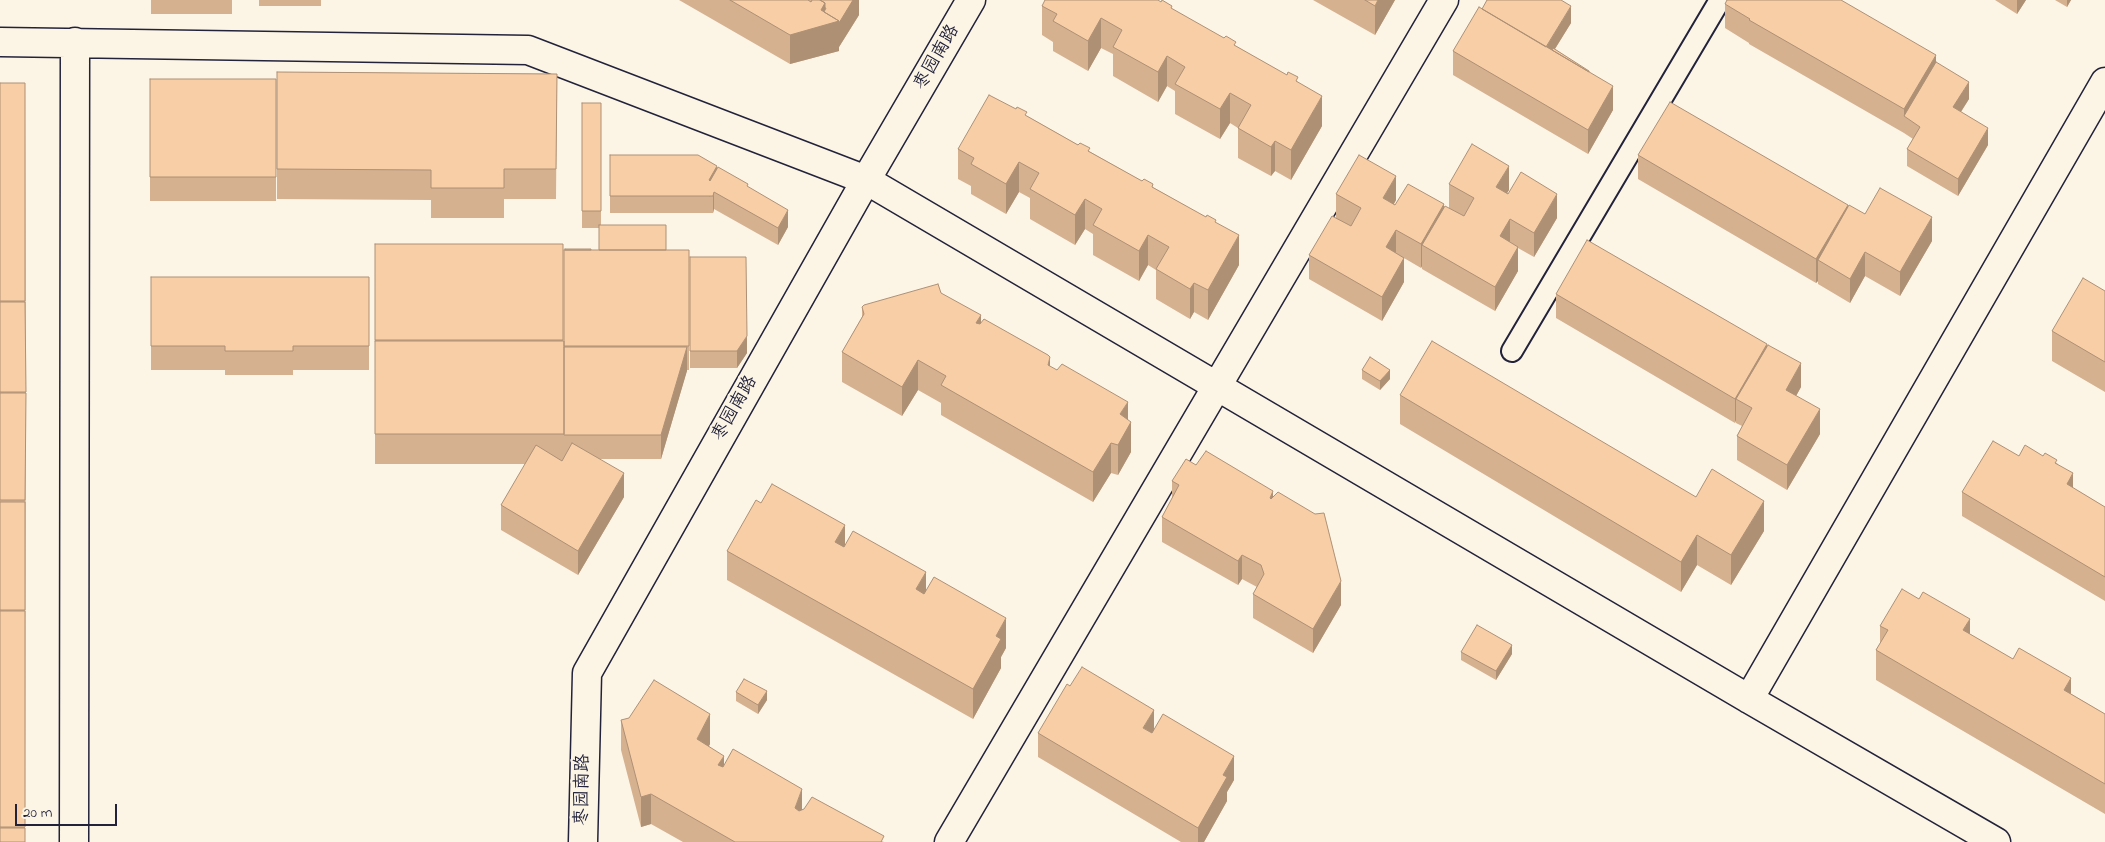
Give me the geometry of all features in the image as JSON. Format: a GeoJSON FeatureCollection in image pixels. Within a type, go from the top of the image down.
{"type":"FeatureCollection","features":[{"type":"Feature","properties":{"kind":"street","name":"枣园南路"},"geometry":{"type":"LineString","coordinates":[[583,842],[586,674],[866,180],[972,0]]}},
{"type":"Feature","properties":{"kind":"street"},"geometry":{"type":"LineString","coordinates":[[949,842],[1444,0]]}},
{"type":"Feature","properties":{"kind":"street"},"geometry":{"type":"LineString","coordinates":[[0,42],[528,50],[866,180],[1996,842]]}},
{"type":"Feature","properties":{"kind":"street"},"geometry":{"type":"LineString","coordinates":[[74,842],[75,42]]}},
{"type":"Feature","properties":{"kind":"street"},"geometry":{"type":"LineString","coordinates":[[1750,699],[2105,82]]}},
{"type":"Feature","properties":{"kind":"lane"},"geometry":{"type":"LineString","coordinates":[[1512,351],[1720,0]]}},
{"type":"Feature","properties":{"kind":"building"},"geometry":{"type":"Polygon","coordinates":[[[730,0],[808,0],[811,2],[812,0],[820,0],[825,3],[821,10],[839,21],[790,35],[730,0]]]}},
{"type":"Feature","properties":{"kind":"building"},"geometry":{"type":"Polygon","coordinates":[[[820,0],[853,0],[839,23],[839,21],[824,12],[826,8],[825,3],[820,0]]]}},
{"type":"Feature","properties":{"kind":"building"},"geometry":{"type":"Polygon","coordinates":[[[1045,0],[1158,0],[1161,2],[1162,0],[1172,6],[1171,8],[1224,38],[1226,36],[1236,42],[1234,45],[1287,75],[1288,72],[1298,77],[1296,81],[1322,96],[1291,150],[1275,141],[1271,147],[1238,128],[1251,105],[1230,93],[1220,109],[1175,84],[1185,67],[1167,56],[1158,72],[1113,47],[1122,30],[1101,18],[1088,41],[1053,21],[1057,14],[1042,6],[1045,0]]]}},
{"type":"Feature","properties":{"kind":"building"},"geometry":{"type":"Polygon","coordinates":[[[1365,0],[1378,0],[1375,6],[1365,0]]]}},
{"type":"Feature","properties":{"kind":"building"},"geometry":{"type":"Polygon","coordinates":[[[1487,0],[1561,0],[1571,6],[1546,47],[1482,9],[1487,0]]]}},
{"type":"Feature","properties":{"kind":"building"},"geometry":{"type":"Polygon","coordinates":[[[1727,0],[1841,0],[1936,55],[1904,109],[1749,20],[1725,4],[1727,0]]]}},
{"type":"Feature","properties":{"kind":"building"},"geometry":{"type":"Polygon","coordinates":[[[1479,7],[1613,86],[1588,130],[1453,51],[1479,7]]]}},
{"type":"Feature","properties":{"kind":"building"},"geometry":{"type":"Polygon","coordinates":[[[1553,48],[1589,71],[1589,72],[1552,50],[1553,48]]]}},
{"type":"Feature","properties":{"kind":"building"},"geometry":{"type":"Polygon","coordinates":[[[1936,62],[1969,82],[1953,107],[1988,128],[1958,179],[1907,149],[1920,127],[1904,116],[1936,62]]]}},
{"type":"Feature","properties":{"kind":"building"},"geometry":{"type":"Polygon","coordinates":[[[277,72],[557,74],[556,169],[504,169],[504,188],[431,188],[431,170],[277,169],[277,72]]]}},
{"type":"Feature","properties":{"kind":"building"},"geometry":{"type":"Polygon","coordinates":[[[150,79],[276,79],[276,177],[150,177],[150,79]]]}},
{"type":"Feature","properties":{"kind":"building"},"geometry":{"type":"Polygon","coordinates":[[[0,83],[25,83],[25,301],[0,301],[0,83]]]}},
{"type":"Feature","properties":{"kind":"building"},"geometry":{"type":"Polygon","coordinates":[[[989,95],[1016,109],[1017,107],[1027,112],[1025,115],[1078,145],[1080,143],[1090,148],[1088,151],[1142,181],[1144,179],[1153,184],[1152,187],[1206,217],[1207,215],[1216,220],[1215,222],[1239,235],[1208,290],[1194,283],[1190,289],[1156,269],[1169,247],[1148,235],[1139,251],[1093,225],[1102,209],[1085,199],[1075,215],[1030,189],[1039,173],[1019,162],[1006,184],[971,164],[974,158],[958,149],[989,95]]]}},
{"type":"Feature","properties":{"kind":"building"},"geometry":{"type":"Polygon","coordinates":[[[1670,102],[1848,205],[1816,259],[1638,155],[1670,102]]]}},
{"type":"Feature","properties":{"kind":"building"},"geometry":{"type":"Polygon","coordinates":[[[582,103],[601,103],[601,211],[582,211],[582,103]]]}},
{"type":"Feature","properties":{"kind":"building"},"geometry":{"type":"Polygon","coordinates":[[[1472,144],[1509,166],[1496,187],[1508,194],[1521,172],[1557,194],[1534,233],[1510,219],[1500,236],[1518,247],[1495,287],[1422,245],[1445,206],[1464,216],[1474,198],[1449,184],[1472,144]]]}},
{"type":"Feature","properties":{"kind":"building"},"geometry":{"type":"Polygon","coordinates":[[[610,155],[698,155],[717,166],[710,181],[718,167],[788,210],[778,228],[714,192],[713,196],[610,196],[610,155]]]}},
{"type":"Feature","properties":{"kind":"building"},"geometry":{"type":"Polygon","coordinates":[[[1359,155],[1396,176],[1383,198],[1395,205],[1408,184],[1444,204],[1421,244],[1396,230],[1386,247],[1404,258],[1382,297],[1309,255],[1332,216],[1351,226],[1361,208],[1336,194],[1359,155]]]}},
{"type":"Feature","properties":{"kind":"building"},"geometry":{"type":"Polygon","coordinates":[[[1880,188],[1932,217],[1900,272],[1865,252],[1850,279],[1818,260],[1849,205],[1865,214],[1880,188]]]}},
{"type":"Feature","properties":{"kind":"building"},"geometry":{"type":"Polygon","coordinates":[[[599,225],[666,225],[666,250],[599,250],[599,225]]]}},
{"type":"Feature","properties":{"kind":"building"},"geometry":{"type":"Polygon","coordinates":[[[1587,240],[1767,344],[1735,399],[1556,294],[1587,240]]]}},
{"type":"Feature","properties":{"kind":"building"},"geometry":{"type":"Polygon","coordinates":[[[375,244],[563,244],[563,340],[375,340],[375,244]]]}},
{"type":"Feature","properties":{"kind":"building"},"geometry":{"type":"Polygon","coordinates":[[[591,249],[591,250],[565,250],[591,249]]]}},
{"type":"Feature","properties":{"kind":"building"},"geometry":{"type":"Polygon","coordinates":[[[564,250],[689,250],[689,346],[564,346],[564,250]]]}},
{"type":"Feature","properties":{"kind":"building"},"geometry":{"type":"Polygon","coordinates":[[[690,257],[746,257],[747,336],[737,351],[690,351],[690,257]]]}},
{"type":"Feature","properties":{"kind":"building"},"geometry":{"type":"Polygon","coordinates":[[[151,277],[369,277],[369,346],[293,346],[293,351],[225,351],[225,346],[151,346],[151,277]]]}},
{"type":"Feature","properties":{"kind":"building"},"geometry":{"type":"Polygon","coordinates":[[[2083,278],[2105,291],[2105,362],[2052,331],[2083,278]]]}},
{"type":"Feature","properties":{"kind":"building"},"geometry":{"type":"Polygon","coordinates":[[[938,284],[941,293],[981,315],[976,323],[980,324],[984,319],[1048,355],[1050,357],[1048,365],[1057,370],[1062,364],[1128,402],[1120,414],[1131,422],[1118,445],[1111,443],[1093,472],[941,385],[946,376],[918,360],[902,387],[842,352],[864,314],[862,307],[864,305],[938,284]]]}},
{"type":"Feature","properties":{"kind":"building"},"geometry":{"type":"Polygon","coordinates":[[[0,302],[25,302],[26,392],[0,392],[0,302]]]}},
{"type":"Feature","properties":{"kind":"building"},"geometry":{"type":"Polygon","coordinates":[[[375,341],[564,341],[564,434],[375,434],[375,341]]]}},
{"type":"Feature","properties":{"kind":"building"},"geometry":{"type":"Polygon","coordinates":[[[1432,341],[1696,497],[1712,469],[1764,501],[1731,555],[1697,535],[1681,562],[1400,395],[1432,341]]]}},
{"type":"Feature","properties":{"kind":"building"},"geometry":{"type":"Polygon","coordinates":[[[1768,345],[1801,363],[1786,390],[1820,409],[1787,465],[1737,436],[1752,408],[1736,399],[1768,345]]]}},
{"type":"Feature","properties":{"kind":"building"},"geometry":{"type":"Polygon","coordinates":[[[564,347],[687,347],[661,435],[564,435],[564,347]]]}},
{"type":"Feature","properties":{"kind":"building"},"geometry":{"type":"Polygon","coordinates":[[[1370,357],[1390,370],[1380,381],[1362,370],[1370,357]]]}},
{"type":"Feature","properties":{"kind":"building"},"geometry":{"type":"Polygon","coordinates":[[[0,393],[26,393],[25,500],[0,500],[0,393]]]}},
{"type":"Feature","properties":{"kind":"building"},"geometry":{"type":"Polygon","coordinates":[[[1993,441],[2019,456],[2025,445],[2043,456],[2045,453],[2057,460],[2055,463],[2073,473],[2067,484],[2105,507],[2105,577],[1962,492],[1993,441]]]}},
{"type":"Feature","properties":{"kind":"building"},"geometry":{"type":"Polygon","coordinates":[[[572,443],[624,473],[578,551],[501,505],[536,445],[562,461],[572,443]]]}},
{"type":"Feature","properties":{"kind":"building"},"geometry":{"type":"Polygon","coordinates":[[[1206,451],[1273,491],[1271,499],[1278,492],[1315,514],[1324,513],[1341,581],[1313,629],[1253,594],[1264,574],[1261,565],[1242,555],[1238,561],[1162,517],[1179,485],[1172,481],[1186,459],[1196,465],[1206,451]]]}},
{"type":"Feature","properties":{"kind":"building"},"geometry":{"type":"Polygon","coordinates":[[[772,484],[845,525],[835,542],[844,547],[853,531],[926,572],[916,589],[924,594],[934,577],[1006,618],[996,636],[1001,639],[973,689],[727,551],[756,500],[761,503],[772,484]]]}},
{"type":"Feature","properties":{"kind":"building"},"geometry":{"type":"Polygon","coordinates":[[[0,502],[25,502],[25,610],[0,610],[0,502]]]}},
{"type":"Feature","properties":{"kind":"building"},"geometry":{"type":"Polygon","coordinates":[[[1902,589],[1919,599],[1923,592],[1970,619],[1963,630],[2013,659],[2019,648],[2071,678],[2064,690],[2105,714],[2105,784],[1876,650],[1888,630],[1880,626],[1902,589]]]}},
{"type":"Feature","properties":{"kind":"building"},"geometry":{"type":"Polygon","coordinates":[[[0,611],[25,611],[25,827],[0,827],[0,611]]]}},
{"type":"Feature","properties":{"kind":"building"},"geometry":{"type":"Polygon","coordinates":[[[1477,625],[1512,645],[1496,671],[1461,652],[1477,625]]]}},
{"type":"Feature","properties":{"kind":"building"},"geometry":{"type":"Polygon","coordinates":[[[1082,667],[1154,710],[1143,728],[1152,733],[1163,714],[1234,756],[1223,775],[1227,777],[1198,828],[1038,733],[1067,684],[1070,686],[1082,667]]]}},
{"type":"Feature","properties":{"kind":"building"},"geometry":{"type":"Polygon","coordinates":[[[744,679],[767,691],[758,705],[736,692],[744,679]]]}},
{"type":"Feature","properties":{"kind":"building"},"geometry":{"type":"Polygon","coordinates":[[[654,680],[710,714],[697,739],[724,756],[718,765],[723,767],[733,749],[802,789],[795,808],[799,811],[804,809],[812,797],[884,836],[881,842],[735,842],[651,794],[641,797],[621,720],[629,718],[654,680]]]}},
{"type":"Feature","properties":{"kind":"building"},"geometry":{"type":"Polygon","coordinates":[[[0,828],[25,828],[25,842],[0,842],[0,828]]]}}]}
